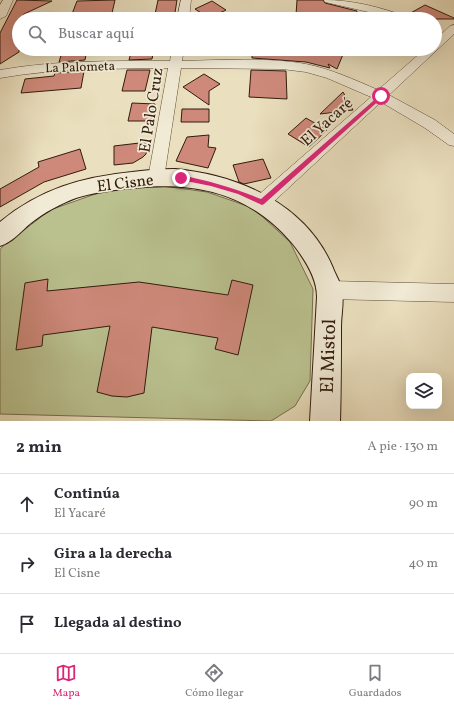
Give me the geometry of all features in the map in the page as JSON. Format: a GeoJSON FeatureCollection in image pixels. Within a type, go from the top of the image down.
{"type":"FeatureCollection","features":[{"type":"Feature","properties":{"kind":"street"},"geometry":{"type":"LineString","coordinates":[[0,16],[8,0]]}},
{"type":"Feature","properties":{"kind":"street"},"geometry":{"type":"LineString","coordinates":[[184,12],[186,0]]}},
{"type":"Feature","properties":{"kind":"street"},"geometry":{"type":"LineString","coordinates":[[329,0],[383,12]]}},
{"type":"Feature","properties":{"kind":"street"},"geometry":{"type":"LineString","coordinates":[[442,31],[452,33]]}},
{"type":"Feature","properties":{"kind":"street"},"geometry":{"type":"LineString","coordinates":[[442,41],[452,33]]}},
{"type":"Feature","properties":{"kind":"street","name":"El Palo Cruz"},"geometry":{"type":"LineString","coordinates":[[156,178],[177,56]]}},
{"type":"Feature","properties":{"kind":"street","name":"El Yacaré"},"geometry":{"type":"LineString","coordinates":[[262,202],[424,56]]}},
{"type":"Feature","properties":{"kind":"street","name":"La Palometa"},"geometry":{"type":"LineString","coordinates":[[0,74],[33,68],[89,65],[260,65],[306,68],[332,75],[381,96],[430,124],[454,141]]}},
{"type":"Feature","properties":{"kind":"street","name":"El Cisne"},"geometry":{"type":"LineString","coordinates":[[0,236],[45,202],[71,191],[102,182],[156,178],[181,178],[211,183],[240,192],[262,202],[282,216],[302,238],[321,267],[329,290]]}},
{"type":"Feature","properties":{"kind":"street"},"geometry":{"type":"LineString","coordinates":[[329,290],[454,293]]}},
{"type":"Feature","properties":{"kind":"street","name":"El Mistol"},"geometry":{"type":"LineString","coordinates":[[325,421],[329,290]]}},
{"type":"Feature","properties":{"kind":"green space"},"geometry":{"type":"Polygon","coordinates":[[[155,185],[207,192],[253,208],[290,242],[313,289],[310,381],[295,406],[271,421],[0,414],[0,250],[2,247],[50,210],[101,192],[155,185]]]}},
{"type":"Feature","properties":{"kind":"building"},"geometry":{"type":"Polygon","coordinates":[[[17,0],[52,1],[28,12],[12,12],[13,56],[0,64],[0,33],[17,0]]]}},
{"type":"Feature","properties":{"kind":"building"},"geometry":{"type":"Polygon","coordinates":[[[115,0],[112,12],[73,12],[77,1],[115,0]]]}},
{"type":"Feature","properties":{"kind":"building"},"geometry":{"type":"Polygon","coordinates":[[[158,0],[177,0],[175,12],[155,12],[158,0]]]}},
{"type":"Feature","properties":{"kind":"building"},"geometry":{"type":"Polygon","coordinates":[[[297,0],[323,0],[325,3],[357,11],[357,12],[296,12],[297,0]]]}},
{"type":"Feature","properties":{"kind":"building"},"geometry":{"type":"Polygon","coordinates":[[[212,1],[226,10],[222,12],[200,12],[195,9],[212,1]]]}},
{"type":"Feature","properties":{"kind":"building"},"geometry":{"type":"Polygon","coordinates":[[[425,5],[441,12],[412,12],[425,5]]]}},
{"type":"Feature","properties":{"kind":"building"},"geometry":{"type":"Polygon","coordinates":[[[442,13],[454,18],[442,19],[442,13]]]}},
{"type":"Feature","properties":{"kind":"building"},"geometry":{"type":"Polygon","coordinates":[[[61,56],[86,56],[85,60],[59,62],[61,56]]]}},
{"type":"Feature","properties":{"kind":"building"},"geometry":{"type":"Polygon","coordinates":[[[130,56],[153,56],[152,59],[129,60],[130,56]]]}},
{"type":"Feature","properties":{"kind":"building"},"geometry":{"type":"Polygon","coordinates":[[[252,56],[342,56],[337,69],[328,64],[330,68],[306,62],[252,58],[252,56]]]}},
{"type":"Feature","properties":{"kind":"building"},"geometry":{"type":"Polygon","coordinates":[[[127,70],[150,70],[145,91],[122,91],[127,70]]]}},
{"type":"Feature","properties":{"kind":"building"},"geometry":{"type":"Polygon","coordinates":[[[251,70],[286,71],[287,99],[249,97],[251,70]]]}},
{"type":"Feature","properties":{"kind":"building"},"geometry":{"type":"Polygon","coordinates":[[[84,71],[81,88],[21,93],[25,79],[54,76],[55,73],[84,71]]]}},
{"type":"Feature","properties":{"kind":"building"},"geometry":{"type":"Polygon","coordinates":[[[204,74],[220,84],[209,91],[209,105],[183,87],[204,74]]]}},
{"type":"Feature","properties":{"kind":"building"},"geometry":{"type":"Polygon","coordinates":[[[343,92],[353,110],[320,114],[343,92]]]}},
{"type":"Feature","properties":{"kind":"building"},"geometry":{"type":"Polygon","coordinates":[[[132,103],[155,104],[151,121],[128,121],[132,103]]]}},
{"type":"Feature","properties":{"kind":"building"},"geometry":{"type":"Polygon","coordinates":[[[182,109],[209,109],[209,122],[181,122],[182,109]]]}},
{"type":"Feature","properties":{"kind":"building"},"geometry":{"type":"Polygon","coordinates":[[[306,118],[327,130],[309,147],[288,134],[306,118]]]}},
{"type":"Feature","properties":{"kind":"building"},"geometry":{"type":"Polygon","coordinates":[[[209,135],[208,147],[216,148],[208,168],[176,161],[187,137],[209,135]]]}},
{"type":"Feature","properties":{"kind":"building"},"geometry":{"type":"Polygon","coordinates":[[[148,142],[146,154],[143,157],[133,163],[114,165],[114,146],[148,142]]]}},
{"type":"Feature","properties":{"kind":"building"},"geometry":{"type":"Polygon","coordinates":[[[80,149],[86,169],[44,182],[0,207],[0,189],[39,167],[38,162],[80,149]]]}},
{"type":"Feature","properties":{"kind":"building"},"geometry":{"type":"Polygon","coordinates":[[[263,159],[271,178],[244,184],[239,182],[233,165],[263,159]]]}},
{"type":"Feature","properties":{"kind":"building"},"geometry":{"type":"Polygon","coordinates":[[[48,279],[47,291],[139,282],[228,295],[232,280],[253,285],[238,355],[215,349],[218,338],[152,327],[144,393],[127,397],[112,396],[97,392],[110,326],[43,335],[42,346],[16,350],[25,283],[48,279]]]}},
{"type":"Feature","properties":{"kind":"route"},"geometry":{"type":"LineString","coordinates":[[181,178],[211,183],[240,192],[262,202],[381,96]]}}]}
